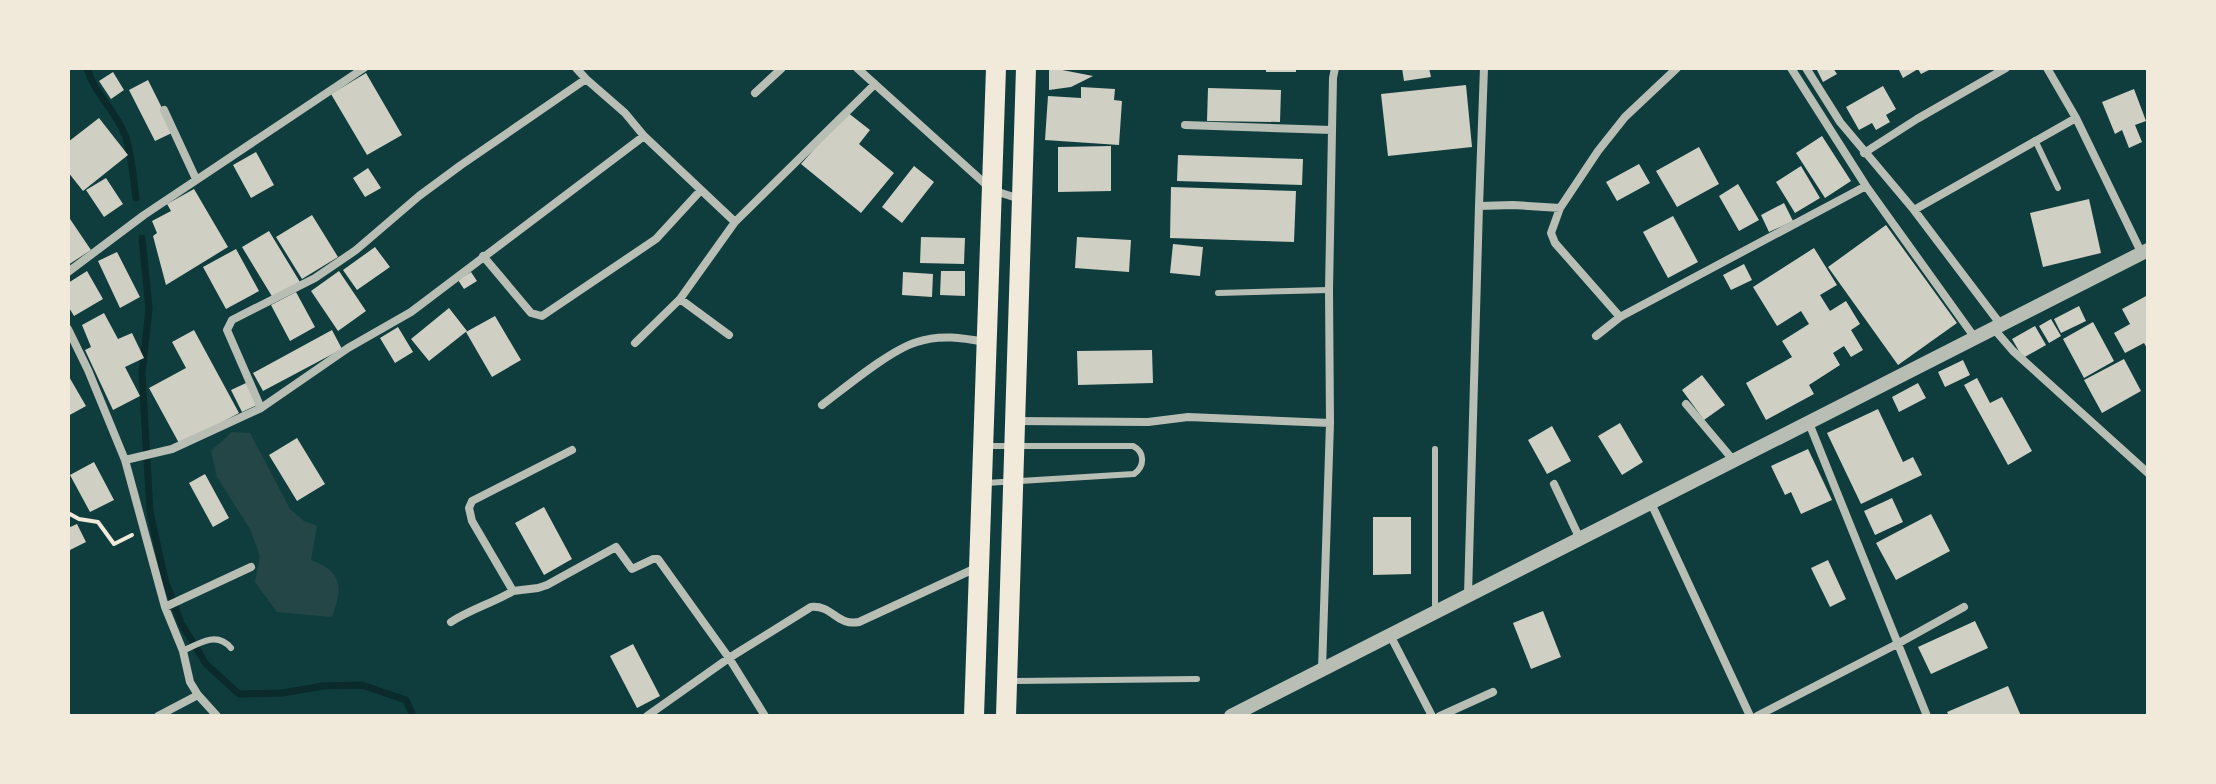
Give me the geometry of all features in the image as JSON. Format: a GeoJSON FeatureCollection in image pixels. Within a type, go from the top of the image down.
{"type":"FeatureCollection","features":[{"type":"Feature","properties":{"kind":"main road"},"geometry":{"type":"LineString","coordinates":[[974,716],[996,68]]}},
{"type":"Feature","properties":{"kind":"main road"},"geometry":{"type":"LineString","coordinates":[[1006,716],[1026,68]]}},
{"type":"Feature","properties":{"kind":"street"},"geometry":{"type":"LineString","coordinates":[[68,272],[161,203],[364,68]]}},
{"type":"Feature","properties":{"kind":"street"},"geometry":{"type":"LineString","coordinates":[[576,68],[735,222]]}},
{"type":"Feature","properties":{"kind":"street"},"geometry":{"type":"LineString","coordinates":[[755,93],[782,68]]}},
{"type":"Feature","properties":{"kind":"street"},"geometry":{"type":"LineString","coordinates":[[857,68],[992,190],[1020,199]]}},
{"type":"Feature","properties":{"kind":"street"},"geometry":{"type":"LineString","coordinates":[[1322,670],[1330,423],[1329,290],[1335,68]]}},
{"type":"Feature","properties":{"kind":"street"},"geometry":{"type":"LineString","coordinates":[[1468,595],[1484,68]]}},
{"type":"Feature","properties":{"kind":"street"},"geometry":{"type":"LineString","coordinates":[[1620,317],[1555,243],[1551,233],[1560,208],[1598,151],[1625,117],[1677,68]]}},
{"type":"Feature","properties":{"kind":"street"},"geometry":{"type":"LineString","coordinates":[[1791,68],[1866,186],[1987,332],[2013,351],[2148,473]]}},
{"type":"Feature","properties":{"kind":"street"},"geometry":{"type":"LineString","coordinates":[[1806,68],[1840,122],[1914,210],[1987,332]]}},
{"type":"Feature","properties":{"kind":"street"},"geometry":{"type":"LineString","coordinates":[[1864,153],[2006,68]]}},
{"type":"Feature","properties":{"kind":"street"},"geometry":{"type":"LineString","coordinates":[[1231,716],[2145,252],[2047,68]]}},
{"type":"Feature","properties":{"kind":"street"},"geometry":{"type":"LineString","coordinates":[[261,408],[227,330],[232,320],[315,278],[356,250],[461,165],[586,79]]}},
{"type":"Feature","properties":{"kind":"street"},"geometry":{"type":"LineString","coordinates":[[635,343],[680,299],[735,222],[875,84]]}},
{"type":"Feature","properties":{"kind":"street"},"geometry":{"type":"LineString","coordinates":[[164,110],[196,179]]}},
{"type":"Feature","properties":{"kind":"street"},"geometry":{"type":"LineString","coordinates":[[1914,210],[2076,118]]}},
{"type":"Feature","properties":{"kind":"street"},"geometry":{"type":"LineString","coordinates":[[1185,125],[1332,130]]}},
{"type":"Feature","properties":{"kind":"street"},"geometry":{"type":"LineString","coordinates":[[125,460],[172,449],[261,408],[348,348],[411,312],[644,136]]}},
{"type":"Feature","properties":{"kind":"street"},"geometry":{"type":"LineString","coordinates":[[1596,336],[1620,317],[1866,186]]}},
{"type":"Feature","properties":{"kind":"street"},"geometry":{"type":"LineString","coordinates":[[483,256],[531,313],[542,316],[656,239],[701,190]]}},
{"type":"Feature","properties":{"kind":"street"},"geometry":{"type":"LineString","coordinates":[[1479,206],[1560,208]]}},
{"type":"Feature","properties":{"kind":"street"},"geometry":{"type":"LineString","coordinates":[[680,299],[729,335]]}},
{"type":"Feature","properties":{"kind":"street"},"geometry":{"type":"LineString","coordinates":[[68,329],[125,460],[168,606],[185,650],[190,682],[217,716]]}},
{"type":"Feature","properties":{"kind":"street"},"geometry":{"type":"LineString","coordinates":[[822,405],[893,354],[917,342],[950,337],[987,342]]}},
{"type":"Feature","properties":{"kind":"street"},"geometry":{"type":"LineString","coordinates":[[1686,404],[1734,461]]}},
{"type":"Feature","properties":{"kind":"street"},"geometry":{"type":"LineString","coordinates":[[1015,421],[1148,422],[1188,417],[1330,423]]}},
{"type":"Feature","properties":{"kind":"street"},"geometry":{"type":"LineString","coordinates":[[1809,423],[1927,716]]}},
{"type":"Feature","properties":{"kind":"street"},"geometry":{"type":"LineString","coordinates":[[513,591],[472,521],[469,513],[472,501],[572,450]]}},
{"type":"Feature","properties":{"kind":"street"},"geometry":{"type":"LineString","coordinates":[[1554,484],[1580,539]]}},
{"type":"Feature","properties":{"kind":"street"},"geometry":{"type":"LineString","coordinates":[[1651,503],[1750,716]]}},
{"type":"Feature","properties":{"kind":"street"},"geometry":{"type":"LineString","coordinates":[[451,622],[473,608],[513,591],[547,585],[616,547],[632,569],[658,559],[729,658],[765,716]]}},
{"type":"Feature","properties":{"kind":"street"},"geometry":{"type":"LineString","coordinates":[[647,716],[729,658],[811,607],[827,609],[842,622],[859,622],[979,566]]}},
{"type":"Feature","properties":{"kind":"street"},"geometry":{"type":"LineString","coordinates":[[168,606],[251,567]]}},
{"type":"Feature","properties":{"kind":"street"},"geometry":{"type":"LineString","coordinates":[[1757,716],[1964,607]]}},
{"type":"Feature","properties":{"kind":"street"},"geometry":{"type":"LineString","coordinates":[[1390,635],[1432,716]]}},
{"type":"Feature","properties":{"kind":"street"},"geometry":{"type":"LineString","coordinates":[[1440,716],[1493,692]]}},
{"type":"Feature","properties":{"kind":"street"},"geometry":{"type":"LineString","coordinates":[[158,716],[198,695]]}},
{"type":"Feature","properties":{"kind":"lane"},"geometry":{"type":"LineString","coordinates":[[2035,140],[2058,188]]}},
{"type":"Feature","properties":{"kind":"lane"},"geometry":{"type":"LineString","coordinates":[[1218,293],[1329,290]]}},
{"type":"Feature","properties":{"kind":"lane"},"geometry":{"type":"LineString","coordinates":[[982,483],[1134,474],[1142,461],[1140,452],[1133,446],[983,446]]}},
{"type":"Feature","properties":{"kind":"lane"},"geometry":{"type":"LineString","coordinates":[[1435,449],[1435,613]]}},
{"type":"Feature","properties":{"kind":"lane"},"geometry":{"type":"LineString","coordinates":[[185,650],[217,638],[231,648]]}},
{"type":"Feature","properties":{"kind":"lane"},"geometry":{"type":"LineString","coordinates":[[1007,681],[1197,679]]}},
{"type":"Feature","properties":{"kind":"path"},"geometry":{"type":"LineString","coordinates":[[68,513],[79,519],[98,522],[114,544],[144,528]]}},
{"type":"Feature","properties":{"kind":"shaded area"},"geometry":{"type":"Polygon","coordinates":[[[232,432],[250,433],[290,509],[304,521],[317,526],[311,560],[329,570],[338,582],[338,598],[332,617],[277,612],[255,582],[260,556],[250,529],[217,477],[211,451],[232,432]]]}},
{"type":"Feature","properties":{"kind":"building"},"geometry":{"type":"Polygon","coordinates":[[[1049,68],[1093,76],[1071,87],[1049,90],[1049,68]]]}},
{"type":"Feature","properties":{"kind":"building"},"geometry":{"type":"Polygon","coordinates":[[[1266,68],[1296,68],[1296,72],[1266,72],[1266,68]]]}},
{"type":"Feature","properties":{"kind":"building"},"geometry":{"type":"Polygon","coordinates":[[[1402,68],[1429,68],[1431,77],[1404,81],[1402,68]]]}},
{"type":"Feature","properties":{"kind":"building"},"geometry":{"type":"Polygon","coordinates":[[[1816,68],[1833,68],[1837,74],[1823,82],[1816,68]]]}},
{"type":"Feature","properties":{"kind":"building"},"geometry":{"type":"Polygon","coordinates":[[[1898,68],[1933,68],[1921,74],[1918,69],[1903,78],[1898,68]]]}},
{"type":"Feature","properties":{"kind":"building"},"geometry":{"type":"Polygon","coordinates":[[[113,72],[124,90],[111,99],[99,81],[113,72]]]}},
{"type":"Feature","properties":{"kind":"building"},"geometry":{"type":"Polygon","coordinates":[[[366,73],[402,135],[367,155],[331,94],[366,73]]]}},
{"type":"Feature","properties":{"kind":"building"},"geometry":{"type":"Polygon","coordinates":[[[148,80],[174,132],[155,141],[129,90],[148,80]]]}},
{"type":"Feature","properties":{"kind":"building"},"geometry":{"type":"Polygon","coordinates":[[[1466,85],[1472,147],[1388,156],[1381,94],[1466,85]]]}},
{"type":"Feature","properties":{"kind":"building"},"geometry":{"type":"Polygon","coordinates":[[[1883,86],[1896,109],[1886,115],[1890,122],[1876,130],[1872,123],[1859,130],[1846,107],[1883,86]]]}},
{"type":"Feature","properties":{"kind":"building"},"geometry":{"type":"Polygon","coordinates":[[[1081,87],[1115,89],[1114,100],[1122,101],[1119,145],[1045,140],[1048,96],[1081,98],[1081,87]]]}},
{"type":"Feature","properties":{"kind":"building"},"geometry":{"type":"Polygon","coordinates":[[[1208,88],[1281,90],[1280,122],[1207,121],[1208,88]]]}},
{"type":"Feature","properties":{"kind":"building"},"geometry":{"type":"Polygon","coordinates":[[[2134,89],[2146,121],[2135,125],[2142,142],[2129,148],[2122,130],[2115,134],[2102,102],[2134,89]]]}},
{"type":"Feature","properties":{"kind":"building"},"geometry":{"type":"Polygon","coordinates":[[[847,112],[870,130],[859,144],[894,173],[861,213],[801,164],[847,112]]]}},
{"type":"Feature","properties":{"kind":"building"},"geometry":{"type":"Polygon","coordinates":[[[99,118],[128,155],[83,191],[68,172],[68,142],[99,118]]]}},
{"type":"Feature","properties":{"kind":"building"},"geometry":{"type":"Polygon","coordinates":[[[1822,136],[1851,181],[1825,198],[1796,153],[1822,136]]]}},
{"type":"Feature","properties":{"kind":"building"},"geometry":{"type":"Polygon","coordinates":[[[1111,146],[1111,191],[1058,192],[1058,147],[1111,146]]]}},
{"type":"Feature","properties":{"kind":"building"},"geometry":{"type":"Polygon","coordinates":[[[1699,147],[1719,184],[1677,207],[1656,171],[1699,147]]]}},
{"type":"Feature","properties":{"kind":"building"},"geometry":{"type":"Polygon","coordinates":[[[256,152],[274,185],[251,198],[233,165],[256,152]]]}},
{"type":"Feature","properties":{"kind":"building"},"geometry":{"type":"Polygon","coordinates":[[[1178,155],[1303,159],[1302,185],[1177,181],[1178,155]]]}},
{"type":"Feature","properties":{"kind":"building"},"geometry":{"type":"Polygon","coordinates":[[[1639,164],[1650,183],[1617,201],[1606,182],[1639,164]]]}},
{"type":"Feature","properties":{"kind":"building"},"geometry":{"type":"Polygon","coordinates":[[[914,166],[934,182],[902,223],[882,207],[914,166]]]}},
{"type":"Feature","properties":{"kind":"building"},"geometry":{"type":"Polygon","coordinates":[[[1801,166],[1820,198],[1795,213],[1776,182],[1801,166]]]}},
{"type":"Feature","properties":{"kind":"building"},"geometry":{"type":"Polygon","coordinates":[[[368,168],[381,188],[365,197],[353,178],[368,168]]]}},
{"type":"Feature","properties":{"kind":"building"},"geometry":{"type":"Polygon","coordinates":[[[106,178],[123,204],[104,217],[86,190],[106,178]]]}},
{"type":"Feature","properties":{"kind":"building"},"geometry":{"type":"Polygon","coordinates":[[[1738,184],[1759,220],[1739,231],[1719,196],[1738,184]]]}},
{"type":"Feature","properties":{"kind":"building"},"geometry":{"type":"Polygon","coordinates":[[[1171,187],[1296,191],[1294,242],[1170,238],[1171,187]]]}},
{"type":"Feature","properties":{"kind":"building"},"geometry":{"type":"Polygon","coordinates":[[[194,189],[228,247],[166,285],[152,221],[171,211],[167,204],[194,189]]]}},
{"type":"Feature","properties":{"kind":"building"},"geometry":{"type":"Polygon","coordinates":[[[2089,199],[2101,253],[2043,267],[2030,213],[2089,199]]]}},
{"type":"Feature","properties":{"kind":"building"},"geometry":{"type":"Polygon","coordinates":[[[1784,203],[1793,221],[1769,232],[1761,215],[1784,203]]]}},
{"type":"Feature","properties":{"kind":"building"},"geometry":{"type":"Polygon","coordinates":[[[312,215],[338,257],[302,279],[276,237],[312,215]]]}},
{"type":"Feature","properties":{"kind":"building"},"geometry":{"type":"Polygon","coordinates":[[[68,216],[91,250],[68,265],[68,216]]]}},
{"type":"Feature","properties":{"kind":"building"},"geometry":{"type":"Polygon","coordinates":[[[1673,216],[1698,262],[1668,278],[1643,232],[1673,216]]]}},
{"type":"Feature","properties":{"kind":"building"},"geometry":{"type":"Polygon","coordinates":[[[1886,225],[1957,323],[1898,365],[1828,267],[1886,225]]]}},
{"type":"Feature","properties":{"kind":"building"},"geometry":{"type":"Polygon","coordinates":[[[269,231],[300,282],[273,298],[242,247],[269,231]]]}},
{"type":"Feature","properties":{"kind":"building"},"geometry":{"type":"Polygon","coordinates":[[[921,237],[965,238],[964,264],[920,263],[921,237]]]}},
{"type":"Feature","properties":{"kind":"building"},"geometry":{"type":"Polygon","coordinates":[[[1077,237],[1131,240],[1129,272],[1075,268],[1077,237]]]}},
{"type":"Feature","properties":{"kind":"building"},"geometry":{"type":"Polygon","coordinates":[[[1173,244],[1203,247],[1200,276],[1170,273],[1173,244]]]}},
{"type":"Feature","properties":{"kind":"building"},"geometry":{"type":"Polygon","coordinates":[[[375,247],[390,267],[357,290],[343,270],[375,247]]]}},
{"type":"Feature","properties":{"kind":"building"},"geometry":{"type":"Polygon","coordinates":[[[1814,248],[1837,285],[1820,295],[1830,311],[1846,301],[1860,324],[1851,330],[1863,350],[1851,357],[1844,346],[1833,353],[1840,365],[1809,385],[1814,394],[1766,420],[1746,383],[1792,357],[1782,341],[1809,324],[1801,311],[1777,326],[1753,287],[1814,248]]]}},
{"type":"Feature","properties":{"kind":"building"},"geometry":{"type":"Polygon","coordinates":[[[236,249],[259,291],[226,309],[203,267],[236,249]]]}},
{"type":"Feature","properties":{"kind":"building"},"geometry":{"type":"Polygon","coordinates":[[[117,252],[140,297],[120,308],[98,261],[117,252]]]}},
{"type":"Feature","properties":{"kind":"building"},"geometry":{"type":"Polygon","coordinates":[[[1744,264],[1752,280],[1731,290],[1723,275],[1744,264]]]}},
{"type":"Feature","properties":{"kind":"building"},"geometry":{"type":"Polygon","coordinates":[[[87,271],[103,299],[74,316],[68,306],[68,283],[87,271]]]}},
{"type":"Feature","properties":{"kind":"building"},"geometry":{"type":"Polygon","coordinates":[[[339,271],[366,311],[338,331],[311,291],[339,271]]]}},
{"type":"Feature","properties":{"kind":"building"},"geometry":{"type":"Polygon","coordinates":[[[941,271],[965,271],[965,296],[940,295],[941,271]]]}},
{"type":"Feature","properties":{"kind":"building"},"geometry":{"type":"Polygon","coordinates":[[[471,272],[477,281],[464,289],[458,280],[471,272]]]}},
{"type":"Feature","properties":{"kind":"building"},"geometry":{"type":"Polygon","coordinates":[[[903,272],[933,274],[932,297],[902,295],[903,272]]]}},
{"type":"Feature","properties":{"kind":"building"},"geometry":{"type":"Polygon","coordinates":[[[296,292],[315,327],[290,341],[271,305],[296,292]]]}},
{"type":"Feature","properties":{"kind":"building"},"geometry":{"type":"Polygon","coordinates":[[[2148,295],[2148,350],[2144,343],[2125,353],[2114,333],[2130,324],[2122,309],[2148,295]]]}},
{"type":"Feature","properties":{"kind":"building"},"geometry":{"type":"Polygon","coordinates":[[[2079,306],[2086,321],[2061,333],[2054,319],[2079,306]]]}},
{"type":"Feature","properties":{"kind":"building"},"geometry":{"type":"Polygon","coordinates":[[[449,308],[467,331],[429,361],[411,339],[449,308]]]}},
{"type":"Feature","properties":{"kind":"building"},"geometry":{"type":"Polygon","coordinates":[[[104,313],[118,339],[132,333],[144,358],[125,367],[140,396],[113,410],[85,350],[91,347],[82,325],[104,313]]]}},
{"type":"Feature","properties":{"kind":"building"},"geometry":{"type":"Polygon","coordinates":[[[495,316],[521,360],[492,377],[466,332],[495,316]]]}},
{"type":"Feature","properties":{"kind":"building"},"geometry":{"type":"Polygon","coordinates":[[[2051,319],[2061,336],[2049,343],[2039,326],[2051,319]]]}},
{"type":"Feature","properties":{"kind":"building"},"geometry":{"type":"Polygon","coordinates":[[[2093,322],[2114,361],[2084,378],[2063,339],[2093,322]]]}},
{"type":"Feature","properties":{"kind":"building"},"geometry":{"type":"Polygon","coordinates":[[[2035,326],[2046,345],[2023,358],[2012,339],[2035,326]]]}},
{"type":"Feature","properties":{"kind":"building"},"geometry":{"type":"Polygon","coordinates":[[[398,327],[413,352],[395,363],[380,338],[398,327]]]}},
{"type":"Feature","properties":{"kind":"building"},"geometry":{"type":"Polygon","coordinates":[[[194,330],[239,413],[180,445],[149,388],[186,368],[172,342],[194,330]]]}},
{"type":"Feature","properties":{"kind":"building"},"geometry":{"type":"Polygon","coordinates":[[[332,330],[342,349],[263,391],[253,373],[332,330]]]}},
{"type":"Feature","properties":{"kind":"building"},"geometry":{"type":"Polygon","coordinates":[[[1152,350],[1153,383],[1078,385],[1077,351],[1152,350]]]}},
{"type":"Feature","properties":{"kind":"building"},"geometry":{"type":"Polygon","coordinates":[[[2124,359],[2141,391],[2102,413],[2084,380],[2124,359]]]}},
{"type":"Feature","properties":{"kind":"building"},"geometry":{"type":"Polygon","coordinates":[[[1963,360],[1970,375],[1945,387],[1938,372],[1963,360]]]}},
{"type":"Feature","properties":{"kind":"building"},"geometry":{"type":"Polygon","coordinates":[[[68,375],[86,406],[68,416],[68,375]]]}},
{"type":"Feature","properties":{"kind":"building"},"geometry":{"type":"Polygon","coordinates":[[[1702,375],[1725,405],[1704,420],[1682,390],[1702,375]]]}},
{"type":"Feature","properties":{"kind":"building"},"geometry":{"type":"Polygon","coordinates":[[[1977,378],[1990,403],[2002,397],[2032,451],[2008,465],[1964,385],[1977,378]]]}},
{"type":"Feature","properties":{"kind":"building"},"geometry":{"type":"Polygon","coordinates":[[[246,383],[257,405],[242,412],[231,390],[246,383]]]}},
{"type":"Feature","properties":{"kind":"building"},"geometry":{"type":"Polygon","coordinates":[[[1918,383],[1926,398],[1899,412],[1892,397],[1918,383]]]}},
{"type":"Feature","properties":{"kind":"building"},"geometry":{"type":"Polygon","coordinates":[[[1878,409],[1903,462],[1913,457],[1922,475],[1861,504],[1827,433],[1878,409]]]}},
{"type":"Feature","properties":{"kind":"building"},"geometry":{"type":"Polygon","coordinates":[[[1620,423],[1643,462],[1622,475],[1598,436],[1620,423]]]}},
{"type":"Feature","properties":{"kind":"building"},"geometry":{"type":"Polygon","coordinates":[[[1552,426],[1571,461],[1547,474],[1528,440],[1552,426]]]}},
{"type":"Feature","properties":{"kind":"building"},"geometry":{"type":"Polygon","coordinates":[[[297,438],[325,484],[297,501],[269,455],[297,438]]]}},
{"type":"Feature","properties":{"kind":"building"},"geometry":{"type":"Polygon","coordinates":[[[1808,449],[1832,500],[1801,514],[1791,492],[1785,495],[1771,466],[1808,449]]]}},
{"type":"Feature","properties":{"kind":"building"},"geometry":{"type":"Polygon","coordinates":[[[94,462],[114,500],[90,512],[70,475],[94,462]]]}},
{"type":"Feature","properties":{"kind":"building"},"geometry":{"type":"Polygon","coordinates":[[[205,474],[229,518],[213,527],[189,483],[205,474]]]}},
{"type":"Feature","properties":{"kind":"building"},"geometry":{"type":"Polygon","coordinates":[[[1892,498],[1903,522],[1875,535],[1864,511],[1892,498]]]}},
{"type":"Feature","properties":{"kind":"building"},"geometry":{"type":"Polygon","coordinates":[[[544,507],[572,559],[544,575],[515,523],[544,507]]]}},
{"type":"Feature","properties":{"kind":"building"},"geometry":{"type":"Polygon","coordinates":[[[1931,514],[1950,551],[1896,580],[1876,543],[1931,514]]]}},
{"type":"Feature","properties":{"kind":"building"},"geometry":{"type":"Polygon","coordinates":[[[1373,517],[1411,517],[1411,574],[1373,575],[1373,517]]]}},
{"type":"Feature","properties":{"kind":"building"},"geometry":{"type":"Polygon","coordinates":[[[77,524],[86,542],[68,551],[68,528],[77,524]]]}},
{"type":"Feature","properties":{"kind":"building"},"geometry":{"type":"Polygon","coordinates":[[[1828,560],[1846,599],[1830,607],[1811,568],[1828,560]]]}},
{"type":"Feature","properties":{"kind":"building"},"geometry":{"type":"Polygon","coordinates":[[[1543,611],[1561,657],[1531,669],[1513,623],[1543,611]]]}},
{"type":"Feature","properties":{"kind":"building"},"geometry":{"type":"Polygon","coordinates":[[[1975,621],[1988,648],[1931,674],[1918,647],[1975,621]]]}},
{"type":"Feature","properties":{"kind":"building"},"geometry":{"type":"Polygon","coordinates":[[[633,644],[660,696],[637,708],[610,656],[633,644]]]}},
{"type":"Feature","properties":{"kind":"building"},"geometry":{"type":"Polygon","coordinates":[[[2008,686],[2021,716],[1949,716],[1947,712],[2008,686]]]}},
{"type":"Feature","properties":{"kind":"waterway"},"geometry":{"type":"LineString","coordinates":[[87,68],[94,86],[125,135],[136,198]]}},
{"type":"Feature","properties":{"kind":"waterway"},"geometry":{"type":"LineString","coordinates":[[142,238],[149,309],[142,373],[150,512],[165,580],[181,623],[206,664],[239,694],[362,685],[406,700],[413,716]]}}]}
